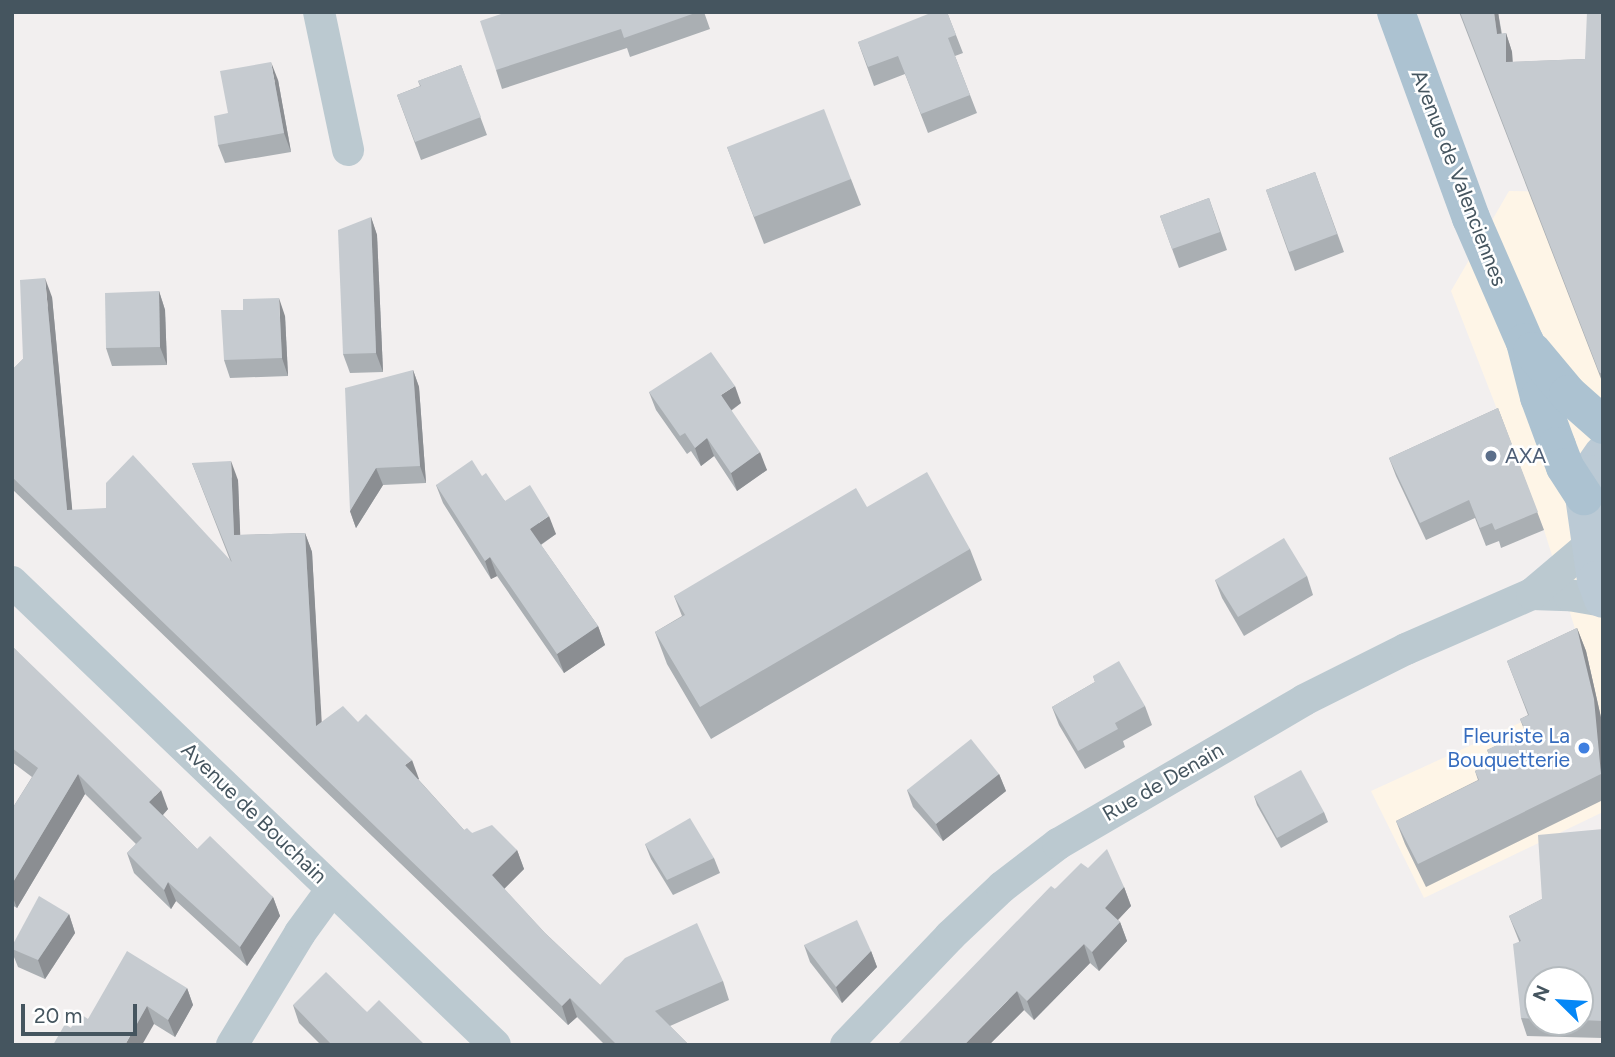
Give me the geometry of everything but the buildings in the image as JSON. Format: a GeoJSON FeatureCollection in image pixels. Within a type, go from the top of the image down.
{"type":"FeatureCollection","features":[{"type":"Feature","properties":{"kind":"main road","name":"Avenue de Valenciennes"},"geometry":{"type":"LineString","coordinates":[[1396,12],[1471,218],[1525,342],[1539,397],[1556,446],[1565,467],[1584,496]]}},
{"type":"Feature","properties":{"kind":"main road","name":"Avenue de Valenciennes"},"geometry":{"type":"LineString","coordinates":[[1525,342],[1568,394],[1603,425]]}},
{"type":"Feature","properties":{"kind":"main road"},"geometry":{"type":"LineString","coordinates":[[1603,454],[1592,466],[1584,496],[1596,580],[1603,600]]}},
{"type":"Feature","properties":{"kind":"street"},"geometry":{"type":"LineString","coordinates":[[320,12],[348,150]]}},
{"type":"Feature","properties":{"kind":"street","name":"Rue de Denain"},"geometry":{"type":"LineString","coordinates":[[846,1045],[950,936],[1003,887],[1058,844],[1304,700],[1406,649],[1532,594],[1591,544]]}},
{"type":"Feature","properties":{"kind":"street","name":"Avenue de Bouchain"},"geometry":{"type":"LineString","coordinates":[[12,582],[495,1045]]}},
{"type":"Feature","properties":{"kind":"street","name":"Rue de Denain"},"geometry":{"type":"LineString","coordinates":[[1532,594],[1569,595],[1603,600]]}},
{"type":"Feature","properties":{"kind":"street"},"geometry":{"type":"LineString","coordinates":[[232,1045],[307,923],[332,889]]}},
{"type":"Feature","properties":{"kind":"shaded area"},"geometry":{"type":"Polygon","coordinates":[[[1509,191],[1603,193],[1603,812],[1424,898],[1371,791],[1594,689],[1544,530],[1451,291],[1509,191]]]}},
{"type":"Feature","properties":{"kind":"place","name":"AXA"},"geometry":{"type":"Point","coordinates":[1491,456]}},
{"type":"Feature","properties":{"kind":"place","name":"Fleuriste La Bouquetterie"},"geometry":{"type":"Point","coordinates":[1584,748]}}]}
